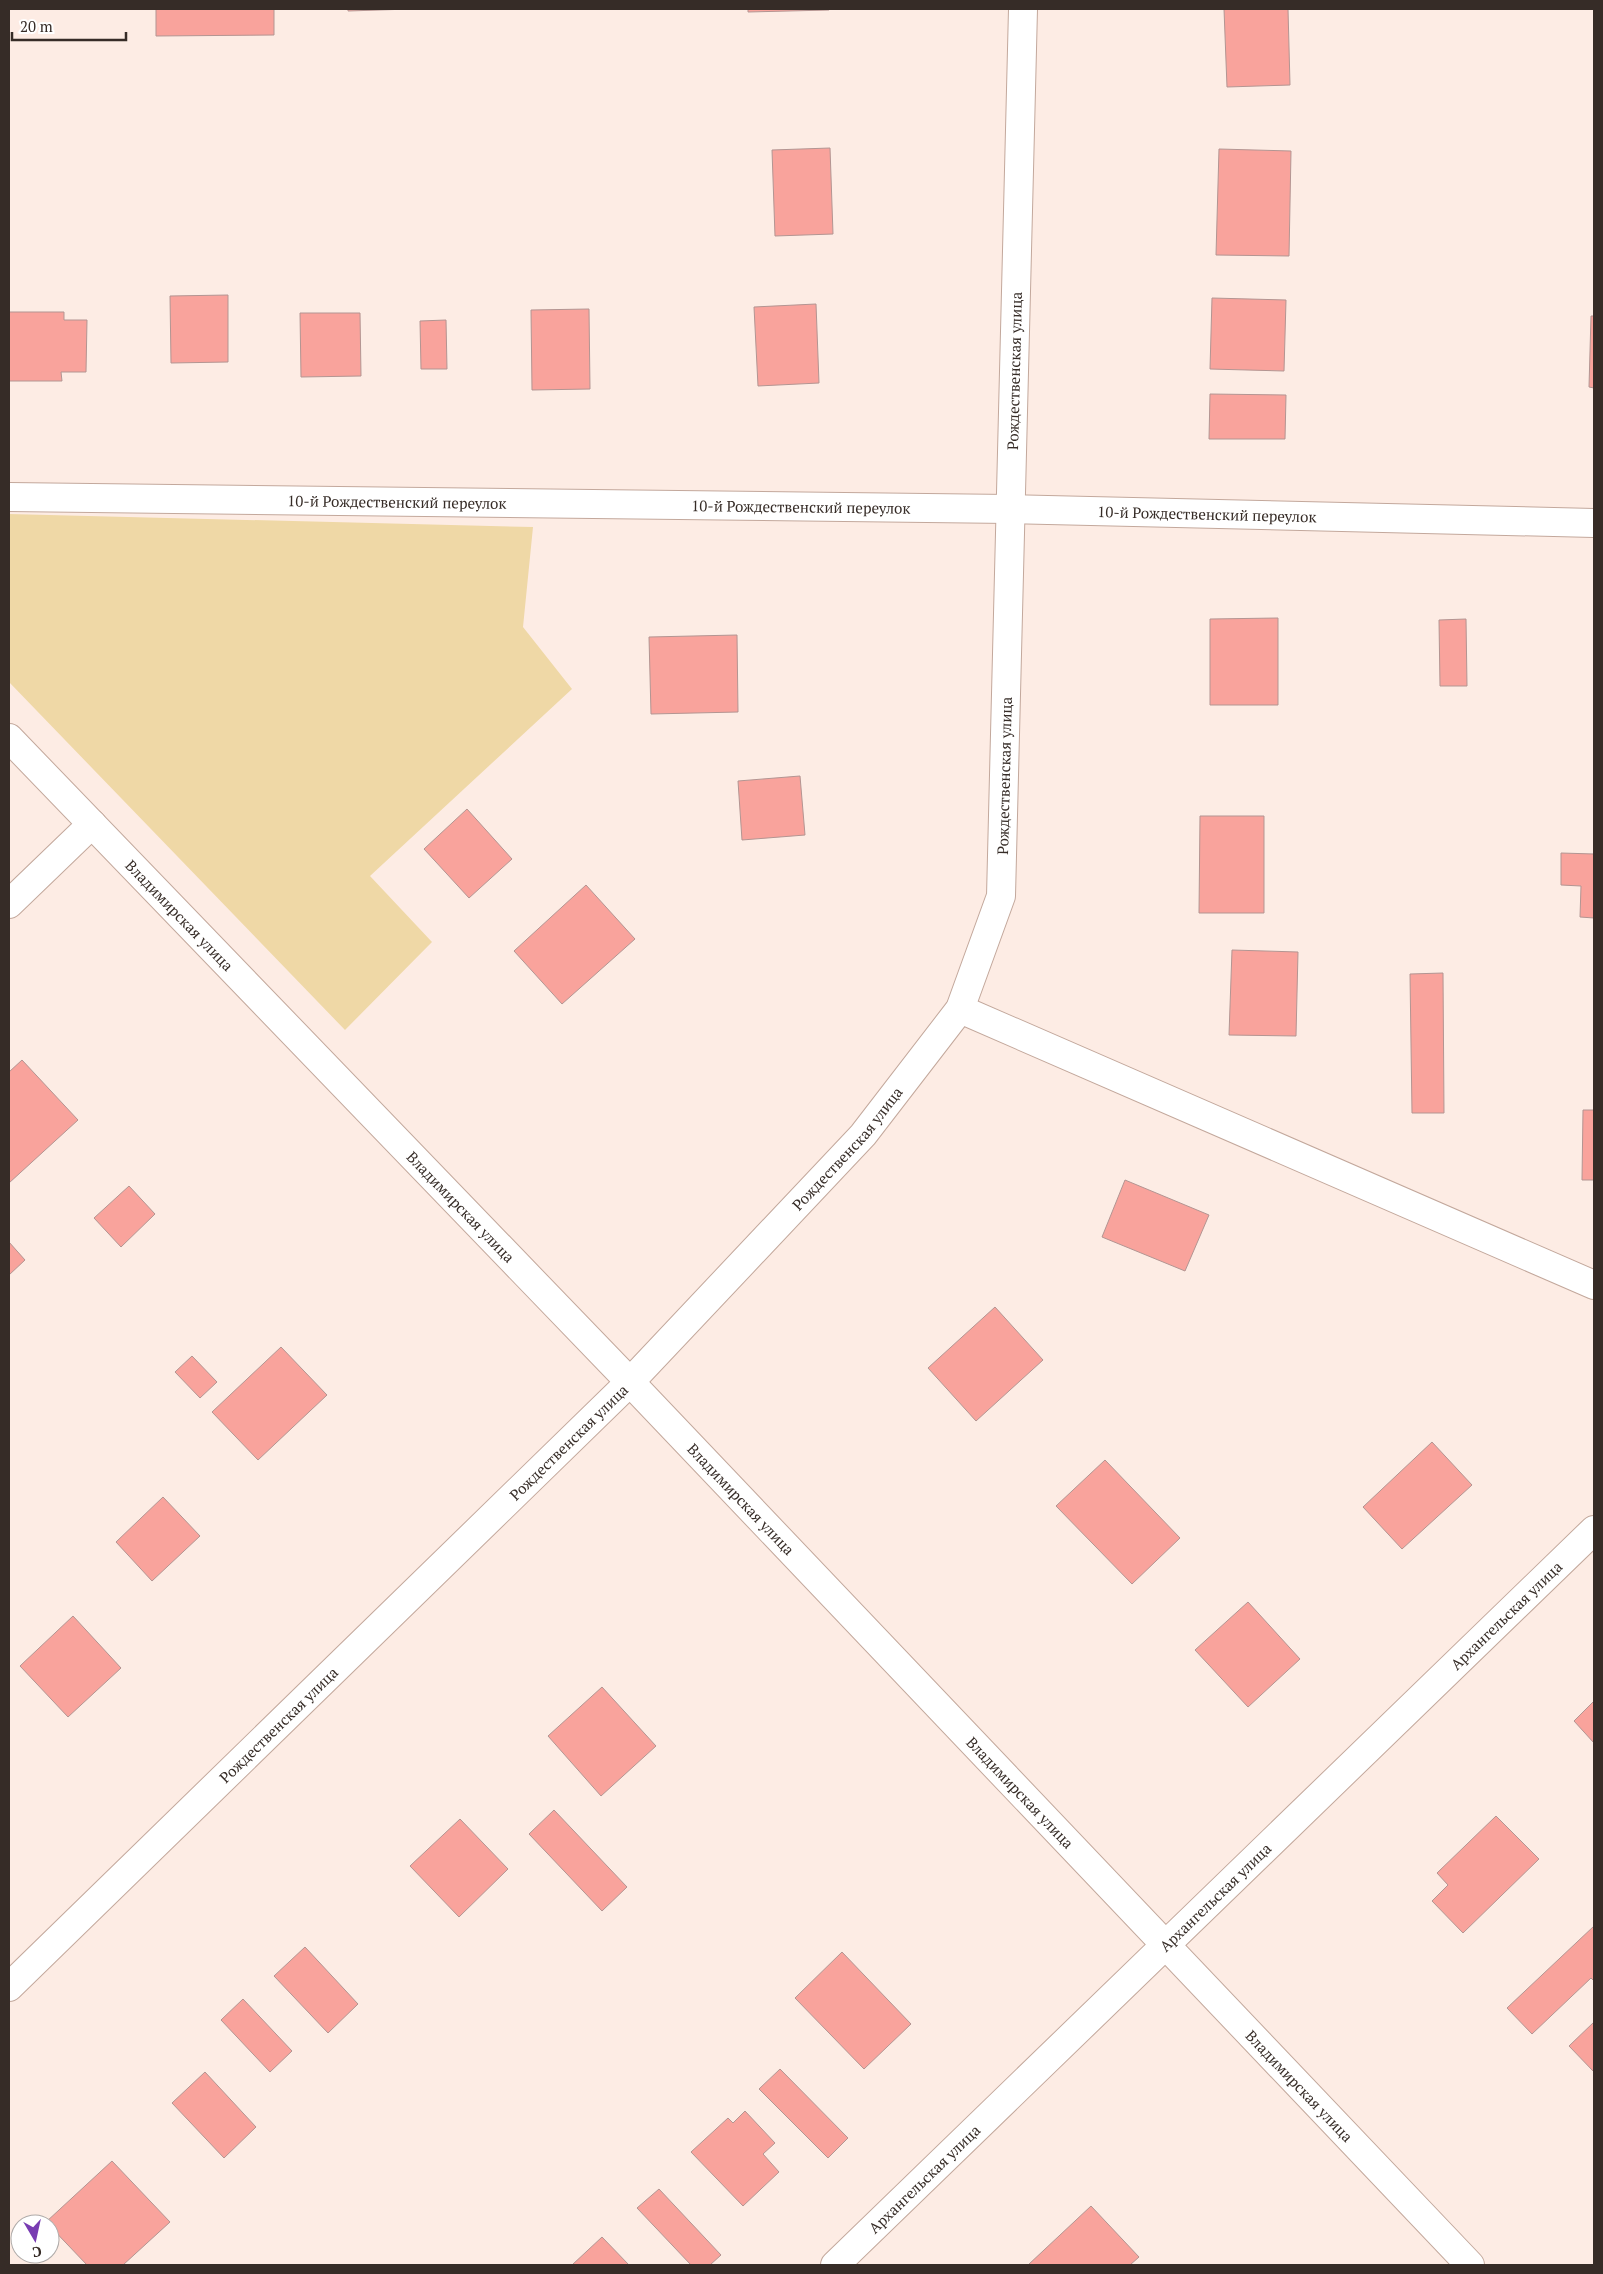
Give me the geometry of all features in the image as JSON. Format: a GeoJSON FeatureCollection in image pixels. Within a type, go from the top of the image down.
{"type":"FeatureCollection","features":[{"type":"Feature","properties":{"kind":"street","name":"Рождественская улица"},"geometry":{"type":"LineString","coordinates":[[9,1987],[630,1382],[863,1135],[960,1009],[1001,896],[1009,509],[1023,9]]}},
{"type":"Feature","properties":{"kind":"street","name":"10-й Рождественский переулок"},"geometry":{"type":"LineString","coordinates":[[9,497],[1009,509],[1594,524]]}},
{"type":"Feature","properties":{"kind":"street","name":"Владимирская улица"},"geometry":{"type":"LineString","coordinates":[[9,738],[630,1382],[1470,2265]]}},
{"type":"Feature","properties":{"kind":"street"},"geometry":{"type":"LineString","coordinates":[[9,904],[92,824]]}},
{"type":"Feature","properties":{"kind":"street"},"geometry":{"type":"LineString","coordinates":[[960,1009],[1594,1285]]}},
{"type":"Feature","properties":{"kind":"street","name":"Архангельская улица"},"geometry":{"type":"LineString","coordinates":[[835,2265],[1594,1530]]}},
{"type":"Feature","properties":{"kind":"shaded area"},"geometry":{"type":"Polygon","coordinates":[[[9,514],[533,527],[523,627],[572,689],[370,876],[432,942],[345,1030],[9,682],[9,514]]]}},
{"type":"Feature","properties":{"kind":"building"},"geometry":{"type":"Polygon","coordinates":[[[156,9],[274,9],[274,35],[156,36],[156,9]]]}},
{"type":"Feature","properties":{"kind":"building"},"geometry":{"type":"Polygon","coordinates":[[[348,9],[410,9],[348,11],[348,9]]]}},
{"type":"Feature","properties":{"kind":"building"},"geometry":{"type":"Polygon","coordinates":[[[748,9],[829,9],[829,10],[748,12],[748,9]]]}},
{"type":"Feature","properties":{"kind":"building"},"geometry":{"type":"Polygon","coordinates":[[[1224,9],[1288,9],[1290,85],[1227,87],[1224,9]]]}},
{"type":"Feature","properties":{"kind":"building"},"geometry":{"type":"Polygon","coordinates":[[[830,148],[833,234],[775,236],[772,150],[830,148]]]}},
{"type":"Feature","properties":{"kind":"building"},"geometry":{"type":"Polygon","coordinates":[[[1219,149],[1291,151],[1289,256],[1216,255],[1219,149]]]}},
{"type":"Feature","properties":{"kind":"building"},"geometry":{"type":"Polygon","coordinates":[[[228,295],[228,362],[171,363],[170,296],[228,295]]]}},
{"type":"Feature","properties":{"kind":"building"},"geometry":{"type":"Polygon","coordinates":[[[1212,298],[1286,300],[1284,371],[1210,369],[1212,298]]]}},
{"type":"Feature","properties":{"kind":"building"},"geometry":{"type":"Polygon","coordinates":[[[816,304],[819,383],[758,386],[754,307],[816,304]]]}},
{"type":"Feature","properties":{"kind":"building"},"geometry":{"type":"Polygon","coordinates":[[[589,309],[590,389],[532,390],[531,310],[589,309]]]}},
{"type":"Feature","properties":{"kind":"building"},"geometry":{"type":"Polygon","coordinates":[[[9,312],[64,312],[64,320],[87,320],[86,372],[61,372],[62,381],[9,381],[9,312]]]}},
{"type":"Feature","properties":{"kind":"building"},"geometry":{"type":"Polygon","coordinates":[[[300,313],[360,313],[361,376],[301,377],[300,313]]]}},
{"type":"Feature","properties":{"kind":"building"},"geometry":{"type":"Polygon","coordinates":[[[1591,316],[1594,316],[1594,388],[1589,387],[1591,316]]]}},
{"type":"Feature","properties":{"kind":"building"},"geometry":{"type":"Polygon","coordinates":[[[446,320],[447,369],[421,369],[420,321],[446,320]]]}},
{"type":"Feature","properties":{"kind":"building"},"geometry":{"type":"Polygon","coordinates":[[[1210,394],[1286,395],[1285,439],[1209,439],[1210,394]]]}},
{"type":"Feature","properties":{"kind":"building"},"geometry":{"type":"Polygon","coordinates":[[[1278,618],[1278,705],[1210,705],[1210,619],[1278,618]]]}},
{"type":"Feature","properties":{"kind":"building"},"geometry":{"type":"Polygon","coordinates":[[[1466,619],[1467,686],[1440,686],[1439,620],[1466,619]]]}},
{"type":"Feature","properties":{"kind":"building"},"geometry":{"type":"Polygon","coordinates":[[[737,635],[738,712],[651,714],[649,637],[737,635]]]}},
{"type":"Feature","properties":{"kind":"building"},"geometry":{"type":"Polygon","coordinates":[[[800,776],[805,835],[742,840],[738,781],[800,776]]]}},
{"type":"Feature","properties":{"kind":"building"},"geometry":{"type":"Polygon","coordinates":[[[467,809],[512,859],[469,898],[424,849],[467,809]]]}},
{"type":"Feature","properties":{"kind":"building"},"geometry":{"type":"Polygon","coordinates":[[[1200,816],[1264,816],[1264,913],[1199,913],[1200,816]]]}},
{"type":"Feature","properties":{"kind":"building"},"geometry":{"type":"Polygon","coordinates":[[[1561,853],[1594,854],[1594,918],[1580,917],[1581,886],[1561,885],[1561,853]]]}},
{"type":"Feature","properties":{"kind":"building"},"geometry":{"type":"Polygon","coordinates":[[[586,885],[635,939],[562,1004],[514,951],[586,885]]]}},
{"type":"Feature","properties":{"kind":"building"},"geometry":{"type":"Polygon","coordinates":[[[1232,950],[1298,952],[1296,1036],[1229,1035],[1232,950]]]}},
{"type":"Feature","properties":{"kind":"building"},"geometry":{"type":"Polygon","coordinates":[[[1443,973],[1444,1113],[1412,1113],[1410,974],[1443,973]]]}},
{"type":"Feature","properties":{"kind":"building"},"geometry":{"type":"Polygon","coordinates":[[[22,1060],[78,1120],[9,1183],[9,1072],[22,1060]]]}},
{"type":"Feature","properties":{"kind":"building"},"geometry":{"type":"Polygon","coordinates":[[[1583,1110],[1594,1110],[1594,1180],[1582,1180],[1583,1110]]]}},
{"type":"Feature","properties":{"kind":"building"},"geometry":{"type":"Polygon","coordinates":[[[1125,1180],[1209,1215],[1185,1271],[1102,1237],[1125,1180]]]}},
{"type":"Feature","properties":{"kind":"building"},"geometry":{"type":"Polygon","coordinates":[[[129,1186],[155,1214],[121,1247],[94,1218],[129,1186]]]}},
{"type":"Feature","properties":{"kind":"building"},"geometry":{"type":"Polygon","coordinates":[[[9,1242],[25,1260],[9,1275],[9,1242]]]}},
{"type":"Feature","properties":{"kind":"building"},"geometry":{"type":"Polygon","coordinates":[[[995,1307],[1043,1360],[976,1421],[928,1368],[995,1307]]]}},
{"type":"Feature","properties":{"kind":"building"},"geometry":{"type":"Polygon","coordinates":[[[281,1347],[327,1395],[258,1460],[212,1412],[281,1347]]]}},
{"type":"Feature","properties":{"kind":"building"},"geometry":{"type":"Polygon","coordinates":[[[192,1356],[217,1382],[200,1398],[175,1372],[192,1356]]]}},
{"type":"Feature","properties":{"kind":"building"},"geometry":{"type":"Polygon","coordinates":[[[1432,1442],[1472,1485],[1402,1549],[1363,1507],[1432,1442]]]}},
{"type":"Feature","properties":{"kind":"building"},"geometry":{"type":"Polygon","coordinates":[[[1105,1460],[1180,1538],[1132,1584],[1056,1506],[1105,1460]]]}},
{"type":"Feature","properties":{"kind":"building"},"geometry":{"type":"Polygon","coordinates":[[[163,1497],[200,1536],[152,1581],[116,1542],[163,1497]]]}},
{"type":"Feature","properties":{"kind":"building"},"geometry":{"type":"Polygon","coordinates":[[[1248,1602],[1300,1659],[1248,1707],[1195,1650],[1248,1602]]]}},
{"type":"Feature","properties":{"kind":"building"},"geometry":{"type":"Polygon","coordinates":[[[73,1616],[121,1668],[68,1717],[20,1666],[73,1616]]]}},
{"type":"Feature","properties":{"kind":"building"},"geometry":{"type":"Polygon","coordinates":[[[602,1687],[656,1746],[601,1796],[548,1736],[602,1687]]]}},
{"type":"Feature","properties":{"kind":"building"},"geometry":{"type":"Polygon","coordinates":[[[1594,1701],[1594,1743],[1574,1721],[1594,1701]]]}},
{"type":"Feature","properties":{"kind":"building"},"geometry":{"type":"Polygon","coordinates":[[[554,1810],[627,1887],[602,1911],[529,1834],[554,1810]]]}},
{"type":"Feature","properties":{"kind":"building"},"geometry":{"type":"Polygon","coordinates":[[[1496,1816],[1539,1859],[1463,1933],[1432,1901],[1448,1885],[1437,1873],[1496,1816]]]}},
{"type":"Feature","properties":{"kind":"building"},"geometry":{"type":"Polygon","coordinates":[[[460,1819],[508,1869],[459,1917],[410,1866],[460,1819]]]}},
{"type":"Feature","properties":{"kind":"building"},"geometry":{"type":"Polygon","coordinates":[[[1594,1926],[1594,1981],[1591,1978],[1532,2034],[1507,2008],[1594,1926]]]}},
{"type":"Feature","properties":{"kind":"building"},"geometry":{"type":"Polygon","coordinates":[[[305,1947],[358,2004],[328,2033],[274,1976],[305,1947]]]}},
{"type":"Feature","properties":{"kind":"building"},"geometry":{"type":"Polygon","coordinates":[[[842,1952],[911,2024],[864,2069],[795,1998],[842,1952]]]}},
{"type":"Feature","properties":{"kind":"building"},"geometry":{"type":"Polygon","coordinates":[[[243,1999],[292,2051],[270,2072],[221,2020],[243,1999]]]}},
{"type":"Feature","properties":{"kind":"building"},"geometry":{"type":"Polygon","coordinates":[[[1594,2022],[1594,2072],[1569,2046],[1594,2022]]]}},
{"type":"Feature","properties":{"kind":"building"},"geometry":{"type":"Polygon","coordinates":[[[780,2069],[848,2138],[828,2158],[759,2089],[780,2069]]]}},
{"type":"Feature","properties":{"kind":"building"},"geometry":{"type":"Polygon","coordinates":[[[205,2072],[256,2127],[224,2158],[172,2103],[205,2072]]]}},
{"type":"Feature","properties":{"kind":"building"},"geometry":{"type":"Polygon","coordinates":[[[745,2111],[775,2143],[763,2154],[779,2172],[743,2206],[691,2152],[728,2118],[733,2123],[745,2111]]]}},
{"type":"Feature","properties":{"kind":"building"},"geometry":{"type":"Polygon","coordinates":[[[112,2161],[170,2222],[123,2265],[87,2265],[60,2237],[60,2214],[55,2214],[112,2161]]]}},
{"type":"Feature","properties":{"kind":"building"},"geometry":{"type":"Polygon","coordinates":[[[659,2189],[721,2255],[710,2265],[691,2265],[637,2208],[659,2189]]]}},
{"type":"Feature","properties":{"kind":"building"},"geometry":{"type":"Polygon","coordinates":[[[1091,2206],[1139,2257],[1130,2265],[1028,2265],[1091,2206]]]}},
{"type":"Feature","properties":{"kind":"building"},"geometry":{"type":"Polygon","coordinates":[[[602,2237],[629,2265],[572,2265],[602,2237]]]}}]}
